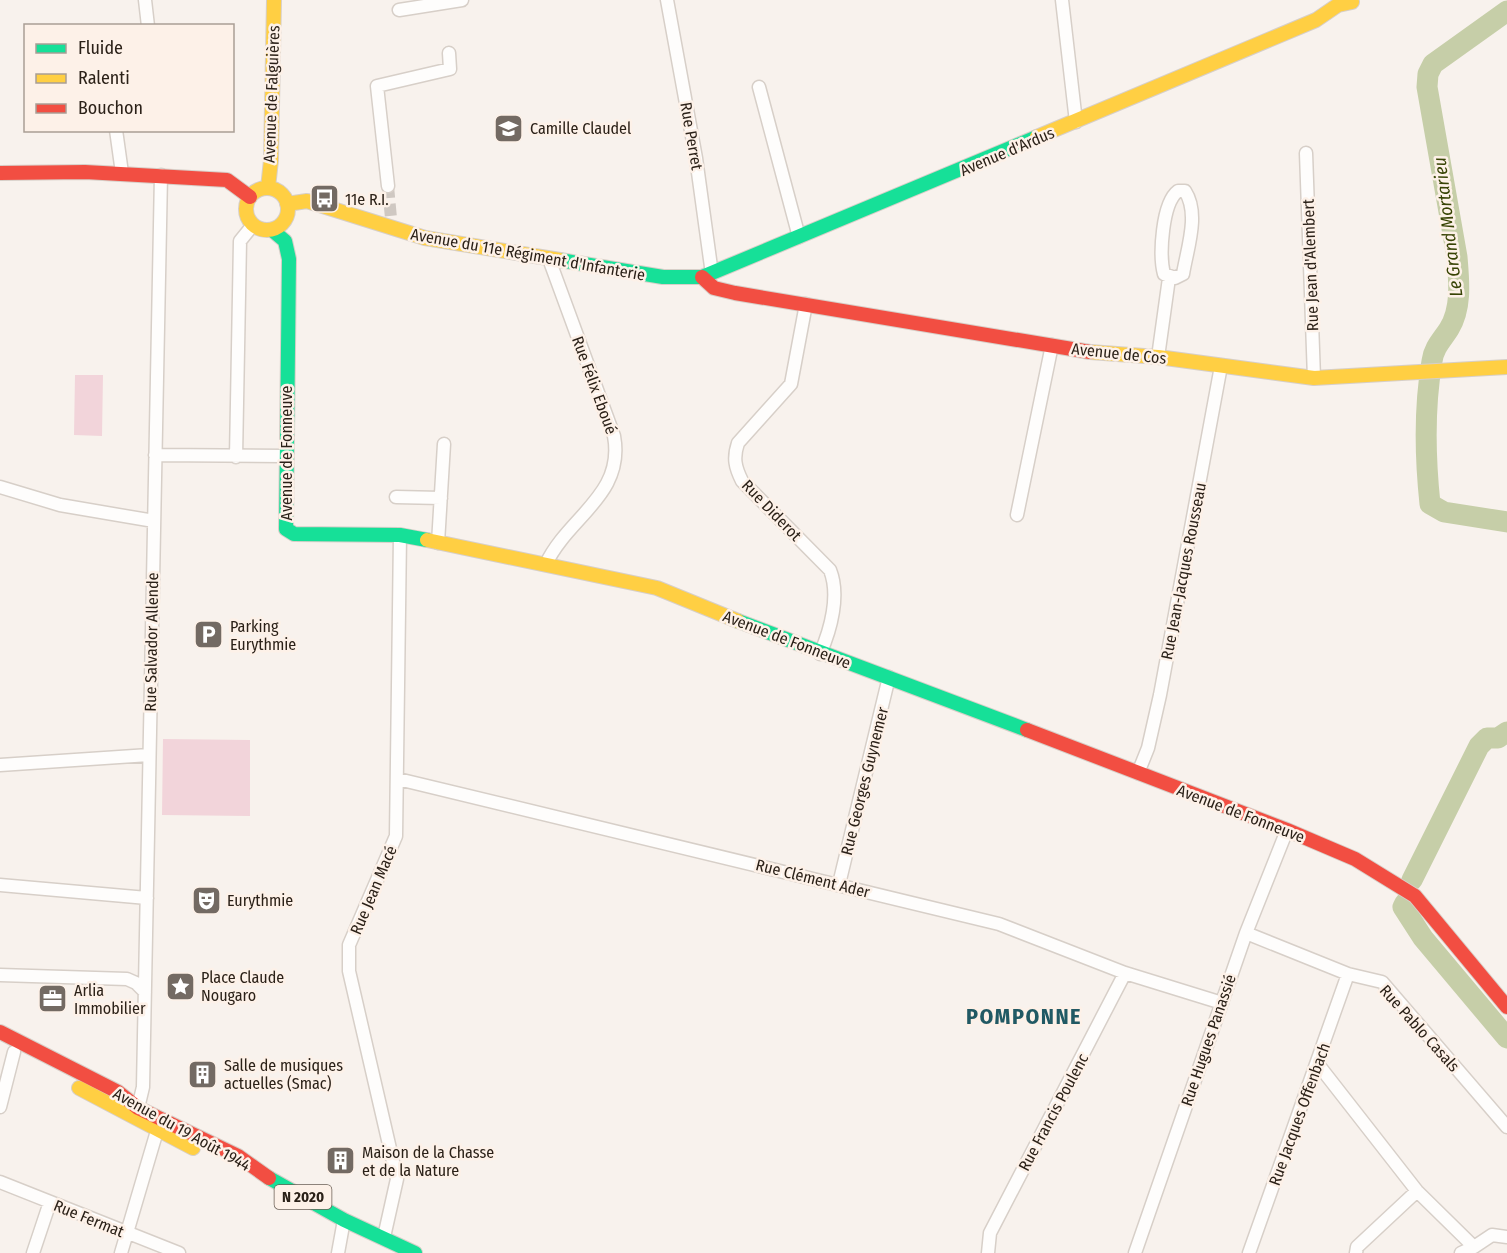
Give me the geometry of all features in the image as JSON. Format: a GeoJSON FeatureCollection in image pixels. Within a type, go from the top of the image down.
{"type":"FeatureCollection","features":[{"type":"Feature","properties":{"kind":"street"},"geometry":{"type":"LineString","coordinates":[[145,0],[148,24]]}},
{"type":"Feature","properties":{"kind":"street","name":"Avenue de Falguières"},"geometry":{"type":"LineString","coordinates":[[268,188],[271,160],[274,0]]}},
{"type":"Feature","properties":{"kind":"street"},"geometry":{"type":"LineString","coordinates":[[399,10],[462,0]]}},
{"type":"Feature","properties":{"kind":"street","name":"Rue Perret"},"geometry":{"type":"LineString","coordinates":[[667,0],[696,158],[707,275]]}},
{"type":"Feature","properties":{"kind":"street"},"geometry":{"type":"LineString","coordinates":[[1062,0],[1076,122]]}},
{"type":"Feature","properties":{"kind":"street","name":"Avenue d'Ardus"},"geometry":{"type":"LineString","coordinates":[[1309,21],[1325,0]]}},
{"type":"Feature","properties":{"kind":"street","name":"Avenue d'Ardus"},"geometry":{"type":"LineString","coordinates":[[707,275],[1076,122],[1309,21],[1316,20],[1338,5],[1352,1]]}},
{"type":"Feature","properties":{"kind":"street"},"geometry":{"type":"LineString","coordinates":[[388,186],[377,86],[450,69],[449,52]]}},
{"type":"Feature","properties":{"kind":"street"},"geometry":{"type":"LineString","coordinates":[[759,87],[799,237]]}},
{"type":"Feature","properties":{"kind":"street"},"geometry":{"type":"LineString","coordinates":[[116,132],[122,173]]}},
{"type":"Feature","properties":{"kind":"street","name":"Rue Jean d'Alembert"},"geometry":{"type":"LineString","coordinates":[[1306,153],[1314,378]]}},
{"type":"Feature","properties":{"kind":"street"},"geometry":{"type":"LineString","coordinates":[[0,173],[122,173],[227,180],[250,197]]}},
{"type":"Feature","properties":{"kind":"street","name":"Rue Salvador Allende"},"geometry":{"type":"LineString","coordinates":[[138,1108],[143,1087],[161,175]]}},
{"type":"Feature","properties":{"kind":"street"},"geometry":{"type":"LineString","coordinates":[[268,188],[280,193],[287,204],[286,217],[272,230],[253,225],[246,208],[250,197],[258,190],[268,188]]}},
{"type":"Feature","properties":{"kind":"street"},"geometry":{"type":"LineString","coordinates":[[1178,191],[1185,191],[1191,199],[1192,224],[1183,274],[1169,278],[1164,274],[1160,259],[1169,201],[1178,191]]}},
{"type":"Feature","properties":{"kind":"street","name":"Avenue du 11e Régiment d'Infanterie"},"geometry":{"type":"LineString","coordinates":[[287,204],[306,201],[425,238],[549,259],[663,278],[707,275]]}},
{"type":"Feature","properties":{"kind":"street"},"geometry":{"type":"LineString","coordinates":[[236,457],[240,241],[253,225]]}},
{"type":"Feature","properties":{"kind":"street","name":"Avenue de Fonneuve"},"geometry":{"type":"LineString","coordinates":[[272,230],[285,241],[289,259],[285,456],[286,529],[301,535],[400,535],[614,577],[657,588],[820,654],[889,677],[1287,830],[1355,859],[1415,896],[1507,1007]]}},
{"type":"Feature","properties":{"kind":"street","name":"Rue Félix Eboué"},"geometry":{"type":"LineString","coordinates":[[546,564],[613,476],[617,453],[614,436],[549,259]]}},
{"type":"Feature","properties":{"kind":"street","name":"Avenue de Cos"},"geometry":{"type":"LineString","coordinates":[[707,275],[714,288],[1094,353],[1158,357],[1314,378],[1439,369],[1507,368]]}},
{"type":"Feature","properties":{"kind":"street"},"geometry":{"type":"LineString","coordinates":[[1158,357],[1169,278]]}},
{"type":"Feature","properties":{"kind":"street","name":"Rue Diderot"},"geometry":{"type":"LineString","coordinates":[[806,304],[791,384],[738,443],[734,454],[735,467],[742,481],[830,570],[836,586],[826,641],[820,654]]}},
{"type":"Feature","properties":{"kind":"street"},"geometry":{"type":"LineString","coordinates":[[1017,514],[1052,345]]}},
{"type":"Feature","properties":{"kind":"street","name":"Rue Jean-Jacques Rousseau"},"geometry":{"type":"LineString","coordinates":[[1138,773],[1148,748],[1160,694],[1221,366]]}},
{"type":"Feature","properties":{"kind":"street"},"geometry":{"type":"LineString","coordinates":[[438,543],[444,444]]}},
{"type":"Feature","properties":{"kind":"street"},"geometry":{"type":"LineString","coordinates":[[155,455],[285,456]]}},
{"type":"Feature","properties":{"kind":"street"},"geometry":{"type":"LineString","coordinates":[[0,487],[60,505],[154,521]]}},
{"type":"Feature","properties":{"kind":"street"},"geometry":{"type":"LineString","coordinates":[[396,497],[441,498]]}},
{"type":"Feature","properties":{"kind":"street","name":"Rue Jean Macé"},"geometry":{"type":"LineString","coordinates":[[384,1237],[397,1179],[348,971],[349,945],[396,836],[400,535]]}},
{"type":"Feature","properties":{"kind":"street","name":"Rue Georges Guynemer"},"geometry":{"type":"LineString","coordinates":[[839,884],[889,677]]}},
{"type":"Feature","properties":{"kind":"street"},"geometry":{"type":"LineString","coordinates":[[0,765],[150,755]]}},
{"type":"Feature","properties":{"kind":"street","name":"Rue Clément Ader"},"geometry":{"type":"LineString","coordinates":[[398,779],[999,924],[1125,973],[1222,1003]]}},
{"type":"Feature","properties":{"kind":"street","name":"Rue Hugues Panassié"},"geometry":{"type":"LineString","coordinates":[[1135,1253],[1246,933],[1287,830]]}},
{"type":"Feature","properties":{"kind":"street"},"geometry":{"type":"LineString","coordinates":[[0,885],[147,898]]}},
{"type":"Feature","properties":{"kind":"street","name":"Rue Pablo Casals"},"geometry":{"type":"LineString","coordinates":[[1246,933],[1348,974],[1382,982],[1507,1127]]}},
{"type":"Feature","properties":{"kind":"street"},"geometry":{"type":"LineString","coordinates":[[116,978],[126,976],[146,964]]}},
{"type":"Feature","properties":{"kind":"street","name":"Rue Francis Poulenc"},"geometry":{"type":"LineString","coordinates":[[988,1253],[990,1233],[1125,973]]}},
{"type":"Feature","properties":{"kind":"street","name":"Rue Jacques Offenbach"},"geometry":{"type":"LineString","coordinates":[[1249,1253],[1348,974]]}},
{"type":"Feature","properties":{"kind":"street"},"geometry":{"type":"LineString","coordinates":[[0,975],[116,978],[136,983],[145,992]]}},
{"type":"Feature","properties":{"kind":"street","name":"Avenue du 19 Août 1944"},"geometry":{"type":"LineString","coordinates":[[0,1032],[118,1092],[138,1108],[166,1120],[215,1152],[236,1170],[263,1175],[344,1220]]}},
{"type":"Feature","properties":{"kind":"street","name":"Avenue du 19 Août 1944"},"geometry":{"type":"LineString","coordinates":[[0,1045],[157,1131],[215,1152]]}},
{"type":"Feature","properties":{"kind":"street"},"geometry":{"type":"LineString","coordinates":[[0,1107],[14,1052]]}},
{"type":"Feature","properties":{"kind":"street"},"geometry":{"type":"LineString","coordinates":[[1317,1063],[1417,1191],[1474,1247]]}},
{"type":"Feature","properties":{"kind":"street"},"geometry":{"type":"LineString","coordinates":[[121,1253],[157,1131],[166,1120]]}},
{"type":"Feature","properties":{"kind":"street","name":"Rue Fermat"},"geometry":{"type":"LineString","coordinates":[[0,1182],[179,1253]]}},
{"type":"Feature","properties":{"kind":"street"},"geometry":{"type":"LineString","coordinates":[[1356,1253],[1357,1247],[1417,1191]]}},
{"type":"Feature","properties":{"kind":"street"},"geometry":{"type":"LineString","coordinates":[[33,1253],[50,1202]]}},
{"type":"Feature","properties":{"kind":"street"},"geometry":{"type":"LineString","coordinates":[[338,1253],[344,1220]]}},
{"type":"Feature","properties":{"kind":"street","name":"N 2020"},"geometry":{"type":"LineString","coordinates":[[344,1220],[415,1253]]}},
{"type":"Feature","properties":{"kind":"street"},"geometry":{"type":"LineString","coordinates":[[1461,1253],[1492,1235],[1507,1237]]}},
{"type":"Feature","properties":{"kind":"shaded area"},"geometry":{"type":"Polygon","coordinates":[[[75,375],[103,375],[102,436],[74,435],[75,375]]]}},
{"type":"Feature","properties":{"kind":"shaded area"},"geometry":{"type":"Polygon","coordinates":[[[163,739],[250,740],[250,816],[162,815],[163,739]]]}},
{"type":"Feature","properties":{"kind":"waterway","name":"Le Grand Mortarieu"},"geometry":{"type":"LineString","coordinates":[[1507,11],[1433,64],[1428,74],[1427,87],[1457,257],[1459,285],[1458,303],[1453,321],[1433,356],[1429,379],[1426,433],[1430,504],[1444,512],[1507,522]]}},
{"type":"Feature","properties":{"kind":"waterway","name":"Le Grand Mortarieu"},"geometry":{"type":"LineString","coordinates":[[1412,880],[1479,746],[1487,738],[1498,738],[1507,732]]}},
{"type":"Feature","properties":{"kind":"waterway","name":"Le Grand Mortarieu"},"geometry":{"type":"LineString","coordinates":[[1405,903],[1403,907],[1423,938],[1507,1038]]}},
{"type":"Feature","properties":{"kind":"tunnel"},"geometry":{"type":"LineString","coordinates":[[388,186],[392,229]]}},
{"type":"Feature","properties":{"kind":"traffic: fast"},"geometry":{"type":"LineString","coordinates":[[560,260],[663,277],[702,277],[1037,137]]}},
{"type":"Feature","properties":{"kind":"traffic: fast"},"geometry":{"type":"LineString","coordinates":[[272,230],[285,241],[289,259],[286,529],[294,534],[400,535],[427,540]]}},
{"type":"Feature","properties":{"kind":"traffic: fast"},"geometry":{"type":"LineString","coordinates":[[738,621],[1027,730]]}},
{"type":"Feature","properties":{"kind":"traffic: fast"},"geometry":{"type":"LineString","coordinates":[[269,1178],[344,1220],[415,1253]]}},
{"type":"Feature","properties":{"kind":"traffic: slow"},"geometry":{"type":"LineString","coordinates":[[268,188],[271,160],[274,0]]}},
{"type":"Feature","properties":{"kind":"traffic: slow"},"geometry":{"type":"LineString","coordinates":[[1037,137],[1316,20],[1338,5],[1352,2]]}},
{"type":"Feature","properties":{"kind":"traffic: slow"},"geometry":{"type":"LineString","coordinates":[[267,188],[282,194],[288,209],[282,224],[267,230],[252,224],[246,209],[252,194],[267,188]]}},
{"type":"Feature","properties":{"kind":"traffic: slow"},"geometry":{"type":"LineString","coordinates":[[287,204],[307,201],[425,238],[560,260]]}},
{"type":"Feature","properties":{"kind":"traffic: slow"},"geometry":{"type":"LineString","coordinates":[[1090,352],[1158,357],[1314,378],[1507,367]]}},
{"type":"Feature","properties":{"kind":"traffic: slow"},"geometry":{"type":"LineString","coordinates":[[427,540],[657,588],[738,621]]}},
{"type":"Feature","properties":{"kind":"traffic: slow"},"geometry":{"type":"LineString","coordinates":[[79,1088],[193,1148]]}},
{"type":"Feature","properties":{"kind":"traffic: jam"},"geometry":{"type":"LineString","coordinates":[[0,173],[85,172],[227,180],[250,197]]}},
{"type":"Feature","properties":{"kind":"traffic: jam"},"geometry":{"type":"LineString","coordinates":[[702,277],[714,288],[735,293],[1090,352]]}},
{"type":"Feature","properties":{"kind":"traffic: jam"},"geometry":{"type":"LineString","coordinates":[[1027,730],[1287,830],[1355,859],[1415,896],[1507,1007]]}},
{"type":"Feature","properties":{"kind":"traffic: jam"},"geometry":{"type":"LineString","coordinates":[[0,1032],[118,1092],[138,1108],[238,1156],[269,1178]]}},
{"type":"Feature","properties":{"kind":"place","name":"Camille Claudel"},"geometry":{"type":"Point","coordinates":[509,128]}},
{"type":"Feature","properties":{"kind":"place","name":"11e R.I."},"geometry":{"type":"Point","coordinates":[324,199]}},
{"type":"Feature","properties":{"kind":"place","name":"Parking Eurythmie"},"geometry":{"type":"Point","coordinates":[209,635]}},
{"type":"Feature","properties":{"kind":"place","name":"Eurythmie"},"geometry":{"type":"Point","coordinates":[206,900]}},
{"type":"Feature","properties":{"kind":"place","name":"Place Claude Nougaro"},"geometry":{"type":"Point","coordinates":[180,986]}},
{"type":"Feature","properties":{"kind":"place","name":"Arlia Immobilier"},"geometry":{"type":"Point","coordinates":[53,999]}},
{"type":"Feature","properties":{"kind":"place","name":"Salle de musiques actuelles (Smac)"},"geometry":{"type":"Point","coordinates":[203,1074]}},
{"type":"Feature","properties":{"kind":"place","name":"Maison de la Chasse et de la Nature"},"geometry":{"type":"Point","coordinates":[341,1161]}},
{"type":"Feature","properties":{"kind":"district","name":"POMPONNE"},"geometry":{"type":"Point","coordinates":[1024,1016]}}]}
